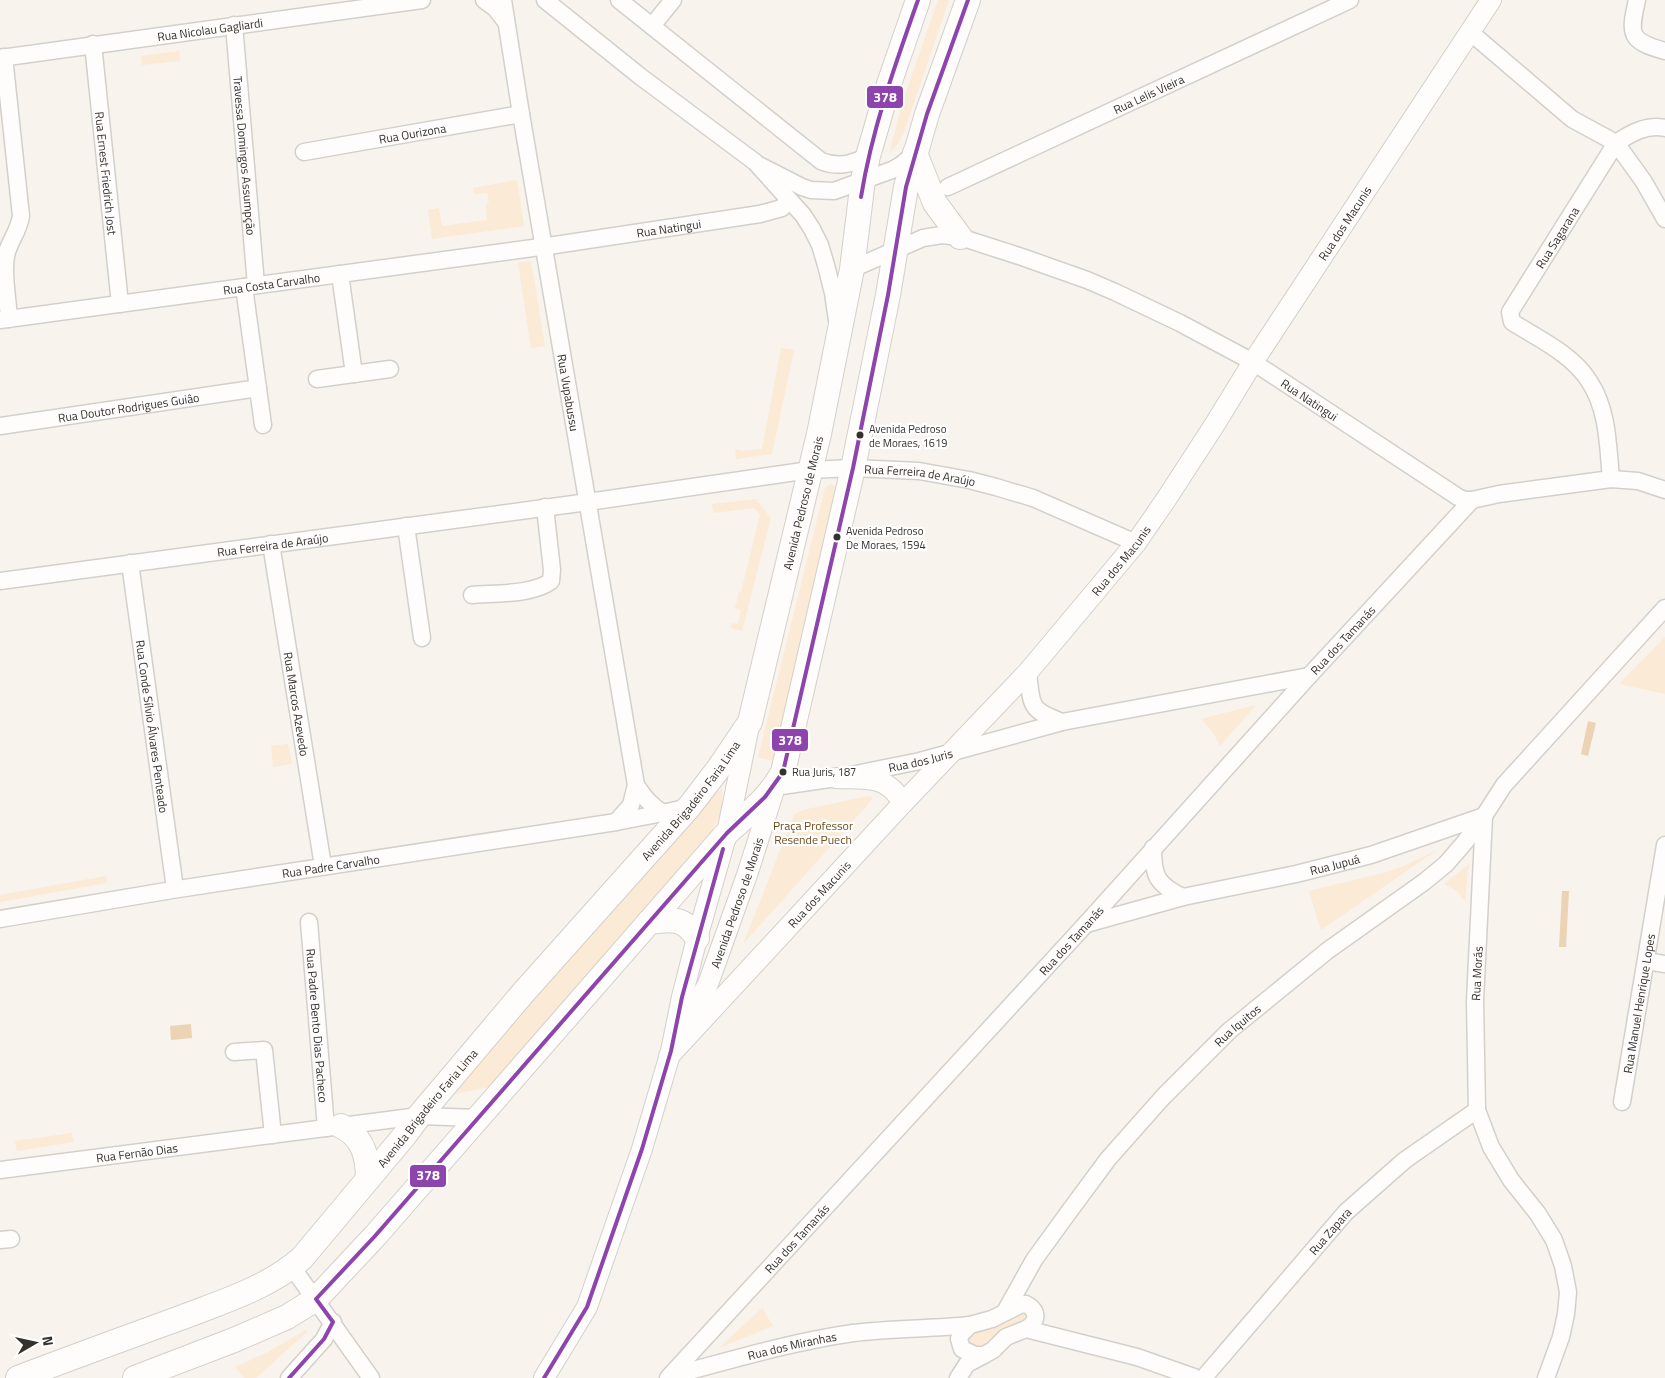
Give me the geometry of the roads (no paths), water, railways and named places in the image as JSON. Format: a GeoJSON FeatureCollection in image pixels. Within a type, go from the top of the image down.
{"type":"FeatureCollection","features":[{"type":"Feature","properties":{"kind":"highway"},"geometry":{"type":"LineString","coordinates":[[868,156],[889,84],[918,0]]}},
{"type":"Feature","properties":{"kind":"highway"},"geometry":{"type":"LineString","coordinates":[[945,62],[951,18],[957,0]]}},
{"type":"Feature","properties":{"kind":"highway"},"geometry":{"type":"LineString","coordinates":[[960,237],[935,202],[915,153],[968,0]]}},
{"type":"Feature","properties":{"kind":"highway","name":"Avenida Pedroso de Morais"},"geometry":{"type":"LineString","coordinates":[[775,787],[783,772],[853,468],[888,296],[906,187],[915,153]]}},
{"type":"Feature","properties":{"kind":"highway","name":"Avenida Pedroso de Morais"},"geometry":{"type":"LineString","coordinates":[[750,722],[819,434],[852,269],[863,180],[868,156]]}},
{"type":"Feature","properties":{"kind":"highway","name":"Avenida Brigadeiro Faria Lima"},"geometry":{"type":"LineString","coordinates":[[18,1378],[213,1306],[267,1282],[292,1267],[302,1258],[523,993],[689,807],[719,768],[750,722]]}},
{"type":"Feature","properties":{"kind":"highway"},"geometry":{"type":"LineString","coordinates":[[135,1378],[287,1317],[316,1299],[375,1236],[727,833],[764,800],[775,787]]}},
{"type":"Feature","properties":{"kind":"highway"},"geometry":{"type":"LineString","coordinates":[[649,922],[675,920],[689,927],[697,938]]}},
{"type":"Feature","properties":{"kind":"highway"},"geometry":{"type":"LineString","coordinates":[[333,1127],[350,1130],[360,1142],[365,1153],[368,1179]]}},
{"type":"Feature","properties":{"kind":"highway"},"geometry":{"type":"LineString","coordinates":[[47,1378],[199,1321],[213,1306]]}},
{"type":"Feature","properties":{"kind":"main road","name":"Rua dos Macunis"},"geometry":{"type":"LineString","coordinates":[[670,1054],[903,803],[1028,672],[1136,543],[1491,0]]}},
{"type":"Feature","properties":{"kind":"main road","name":"Avenida Pedroso de Morais"},"geometry":{"type":"LineString","coordinates":[[544,1378],[587,1307],[642,1149],[670,1054],[697,938],[727,833],[750,722]]}},
{"type":"Feature","properties":{"kind":"main road"},"geometry":{"type":"LineString","coordinates":[[836,778],[881,782],[894,789],[903,803]]}},
{"type":"Feature","properties":{"kind":"main road","name":"Avenida Pedroso de Morais"},"geometry":{"type":"LineString","coordinates":[[670,1054],[708,984],[747,875],[775,787]]}},
{"type":"Feature","properties":{"kind":"street","name":"Rua Nicolau Gagliardi"},"geometry":{"type":"LineString","coordinates":[[2,58],[422,0]]}},
{"type":"Feature","properties":{"kind":"street"},"geometry":{"type":"LineString","coordinates":[[484,0],[495,8],[506,22]]}},
{"type":"Feature","properties":{"kind":"street","name":"Rua Vupabussu"},"geometry":{"type":"LineString","coordinates":[[503,0],[636,785],[631,805],[616,822]]}},
{"type":"Feature","properties":{"kind":"street"},"geometry":{"type":"LineString","coordinates":[[545,0],[641,77],[755,162],[802,187],[811,190],[834,191],[892,170],[915,153]]}},
{"type":"Feature","properties":{"kind":"street"},"geometry":{"type":"LineString","coordinates":[[619,0],[821,162],[829,165],[848,164],[868,156]]}},
{"type":"Feature","properties":{"kind":"street"},"geometry":{"type":"LineString","coordinates":[[652,26],[674,0]]}},
{"type":"Feature","properties":{"kind":"street","name":"Rua Lelis Vieira"},"geometry":{"type":"LineString","coordinates":[[948,187],[1350,0]]}},
{"type":"Feature","properties":{"kind":"street"},"geometry":{"type":"LineString","coordinates":[[1637,0],[1633,20],[1633,32],[1636,38],[1646,46],[1665,51]]}},
{"type":"Feature","properties":{"kind":"street","name":"Travessa Domingos Assumpção"},"geometry":{"type":"LineString","coordinates":[[234,25],[250,286]]}},
{"type":"Feature","properties":{"kind":"street"},"geometry":{"type":"LineString","coordinates":[[1470,32],[1572,119],[1616,143],[1644,182],[1665,219]]}},
{"type":"Feature","properties":{"kind":"street","name":"Rua Ernest Friedrich Jost"},"geometry":{"type":"LineString","coordinates":[[94,44],[120,304]]}},
{"type":"Feature","properties":{"kind":"street"},"geometry":{"type":"LineString","coordinates":[[2,58],[21,216],[20,226],[7,253],[4,319]]}},
{"type":"Feature","properties":{"kind":"street","name":"Rua Ourizona"},"geometry":{"type":"LineString","coordinates":[[304,152],[521,114]]}},
{"type":"Feature","properties":{"kind":"street"},"geometry":{"type":"LineString","coordinates":[[1616,143],[1641,129],[1665,128]]}},
{"type":"Feature","properties":{"kind":"street","name":"Rua Sagarana"},"geometry":{"type":"LineString","coordinates":[[1611,479],[1607,434],[1602,411],[1596,392],[1589,380],[1577,366],[1558,351],[1512,322],[1510,312],[1616,143]]}},
{"type":"Feature","properties":{"kind":"street"},"geometry":{"type":"LineString","coordinates":[[755,162],[803,215],[820,245],[833,293],[839,334]]}},
{"type":"Feature","properties":{"kind":"street","name":"Rua Natingui"},"geometry":{"type":"LineString","coordinates":[[544,246],[760,214],[782,208],[788,200]]}},
{"type":"Feature","properties":{"kind":"street","name":"Rua Natingui"},"geometry":{"type":"LineString","coordinates":[[852,269],[929,236],[942,235],[960,237],[1022,257],[1115,292],[1180,323],[1253,362],[1458,497],[1472,500]]}},
{"type":"Feature","properties":{"kind":"street","name":"Rua Costa Carvalho"},"geometry":{"type":"LineString","coordinates":[[4,319],[544,246]]}},
{"type":"Feature","properties":{"kind":"street"},"geometry":{"type":"LineString","coordinates":[[340,274],[354,374]]}},
{"type":"Feature","properties":{"kind":"street"},"geometry":{"type":"LineString","coordinates":[[250,286],[258,388],[263,425]]}},
{"type":"Feature","properties":{"kind":"street"},"geometry":{"type":"LineString","coordinates":[[317,379],[390,369]]}},
{"type":"Feature","properties":{"kind":"street","name":"Rua Doutor Rodrigues Guiâo"},"geometry":{"type":"LineString","coordinates":[[0,426],[258,388]]}},
{"type":"Feature","properties":{"kind":"street","name":"Rua Ferreira de Araújo"},"geometry":{"type":"LineString","coordinates":[[0,581],[545,508],[810,470],[853,468],[919,471],[987,485],[1034,498],[1136,543]]}},
{"type":"Feature","properties":{"kind":"street"},"geometry":{"type":"LineString","coordinates":[[1472,500],[1499,494],[1611,479],[1638,481],[1665,490]]}},
{"type":"Feature","properties":{"kind":"street","name":"Rua dos Tamanás"},"geometry":{"type":"LineString","coordinates":[[670,1377],[1086,924],[1309,676],[1472,500]]}},
{"type":"Feature","properties":{"kind":"street"},"geometry":{"type":"LineString","coordinates":[[472,595],[530,590],[551,581],[552,570],[545,508]]}},
{"type":"Feature","properties":{"kind":"street"},"geometry":{"type":"LineString","coordinates":[[406,526],[422,638]]}},
{"type":"Feature","properties":{"kind":"street","name":"Rua Marcos Azevedo"},"geometry":{"type":"LineString","coordinates":[[271,544],[323,866]]}},
{"type":"Feature","properties":{"kind":"street","name":"Rua Conde Sílvio Álvares Penteado"},"geometry":{"type":"LineString","coordinates":[[130,563],[175,889]]}},
{"type":"Feature","properties":{"kind":"street"},"geometry":{"type":"LineString","coordinates":[[1484,816],[1504,785],[1665,608]]}},
{"type":"Feature","properties":{"kind":"street"},"geometry":{"type":"LineString","coordinates":[[1028,672],[1031,702]]}},
{"type":"Feature","properties":{"kind":"street","name":"Rua dos Juris"},"geometry":{"type":"LineString","coordinates":[[775,787],[836,778],[952,753],[1062,722],[1309,676]]}},
{"type":"Feature","properties":{"kind":"street"},"geometry":{"type":"LineString","coordinates":[[1012,688],[1043,714],[1062,722]]}},
{"type":"Feature","properties":{"kind":"street","name":"Rua Vupabussu"},"geometry":{"type":"LineString","coordinates":[[636,785],[646,800],[662,813]]}},
{"type":"Feature","properties":{"kind":"street"},"geometry":{"type":"LineString","coordinates":[[662,813],[689,807]]}},
{"type":"Feature","properties":{"kind":"street","name":"Rua Padre Carvalho"},"geometry":{"type":"LineString","coordinates":[[0,919],[175,889],[616,822],[662,813]]}},
{"type":"Feature","properties":{"kind":"street","name":"Rua Jupuá"},"geometry":{"type":"LineString","coordinates":[[1086,924],[1183,897],[1296,874],[1371,855],[1484,816]]}},
{"type":"Feature","properties":{"kind":"street","name":"Rua Morás"},"geometry":{"type":"LineString","coordinates":[[1484,816],[1475,1001],[1476,1110],[1491,1147],[1511,1180],[1538,1214],[1554,1240],[1563,1266],[1568,1292],[1566,1314],[1561,1336],[1546,1378]]}},
{"type":"Feature","properties":{"kind":"street","name":"Rua Iquitos"},"geometry":{"type":"LineString","coordinates":[[1005,1312],[1027,1272],[1108,1159],[1163,1097],[1229,1031],[1327,951],[1424,882],[1446,864],[1484,816]]}},
{"type":"Feature","properties":{"kind":"street","name":"Rua Manuel Henrique Lopes"},"geometry":{"type":"LineString","coordinates":[[1622,1102],[1665,846]]}},
{"type":"Feature","properties":{"kind":"street"},"geometry":{"type":"LineString","coordinates":[[1153,848],[1154,868],[1158,881],[1170,891],[1183,897]]}},
{"type":"Feature","properties":{"kind":"street","name":"Rua Padre Bento Dias Pacheco"},"geometry":{"type":"LineString","coordinates":[[309,922],[333,1127]]}},
{"type":"Feature","properties":{"kind":"street"},"geometry":{"type":"LineString","coordinates":[[1646,961],[1665,964]]}},
{"type":"Feature","properties":{"kind":"street"},"geometry":{"type":"LineString","coordinates":[[234,1052],[264,1050],[273,1135]]}},
{"type":"Feature","properties":{"kind":"street","name":"Rua Zapara"},"geometry":{"type":"LineString","coordinates":[[1201,1377],[1346,1212],[1405,1160],[1476,1110]]}},
{"type":"Feature","properties":{"kind":"street","name":"Rua Fernão Dias"},"geometry":{"type":"LineString","coordinates":[[0,1170],[419,1116],[478,1118]]}},
{"type":"Feature","properties":{"kind":"street"},"geometry":{"type":"LineString","coordinates":[[292,1267],[371,1378]]}},
{"type":"Feature","properties":{"kind":"street"},"geometry":{"type":"LineString","coordinates":[[1027,1272],[1026,1293],[1030,1318],[1049,1334],[1137,1357],[1201,1377]]}},
{"type":"Feature","properties":{"kind":"street","name":"Rua dos Miranhas"},"geometry":{"type":"LineString","coordinates":[[670,1377],[762,1352],[853,1333],[970,1325],[992,1320],[1005,1312],[1026,1304],[1030,1318]]}},
{"type":"Feature","properties":{"kind":"street"},"geometry":{"type":"LineString","coordinates":[[961,1373],[971,1361],[993,1350],[1030,1318]]}},
{"type":"Feature","properties":{"kind":"street"},"geometry":{"type":"LineString","coordinates":[[289,1378],[324,1339],[332,1322]]}},
{"type":"Feature","properties":{"kind":"street"},"geometry":{"type":"LineString","coordinates":[[961,1373],[960,1344],[964,1330],[970,1325]]}},
{"type":"Feature","properties":{"kind":"street","name":"Rua dos Miranhas"},"geometry":{"type":"LineString","coordinates":[[917,1328],[960,1344],[975,1355],[984,1354]]}},
{"type":"Feature","properties":{"kind":"place","name":"Avenida Pedroso de Moraes, 1619"},"geometry":{"type":"Point","coordinates":[860,435]}},
{"type":"Feature","properties":{"kind":"place","name":"Avenida Pedroso De Moraes, 1594"},"geometry":{"type":"Point","coordinates":[837,537]}},
{"type":"Feature","properties":{"kind":"place","name":"Rua Juris, 187"},"geometry":{"type":"Point","coordinates":[783,772]}},
{"type":"Feature","properties":{"kind":"park label","name":"Praça Professor Resende Puech"},"geometry":{"type":"Point","coordinates":[813,832]}}]}
